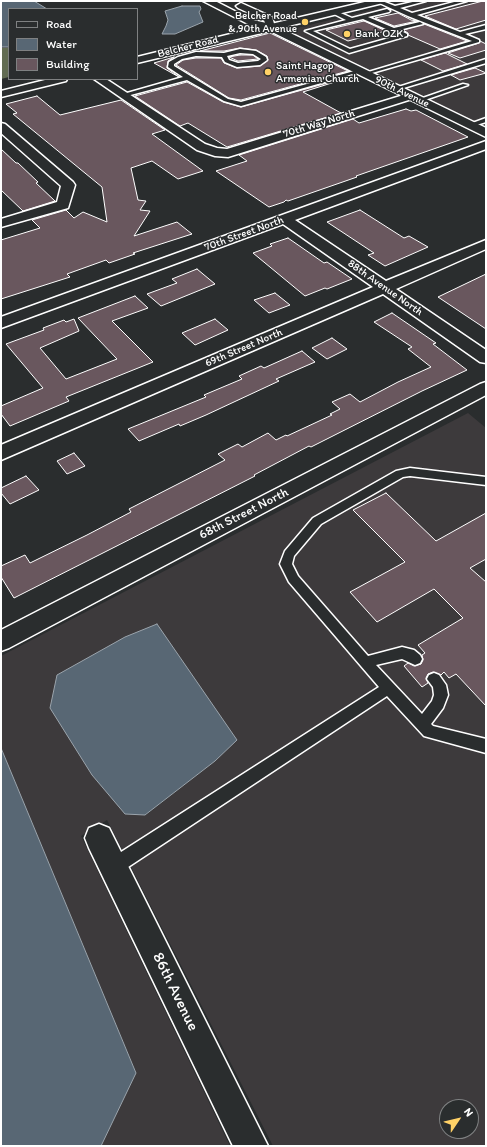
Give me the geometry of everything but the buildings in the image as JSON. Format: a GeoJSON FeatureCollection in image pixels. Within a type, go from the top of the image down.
{"type":"FeatureCollection","features":[{"type":"Feature","properties":{"kind":"street"},"geometry":{"type":"LineString","coordinates":[[208,1],[253,23]]}},
{"type":"Feature","properties":{"kind":"street","name":"Belcher Road"},"geometry":{"type":"LineString","coordinates":[[138,60],[345,1]]}},
{"type":"Feature","properties":{"kind":"street","name":"Belcher Road"},"geometry":{"type":"LineString","coordinates":[[138,51],[253,23],[269,23],[334,12],[379,1]]}},
{"type":"Feature","properties":{"kind":"street"},"geometry":{"type":"LineString","coordinates":[[223,9],[237,3]]}},
{"type":"Feature","properties":{"kind":"street","name":"90th Avenue"},"geometry":{"type":"LineString","coordinates":[[237,3],[269,23],[330,56],[486,133]]}},
{"type":"Feature","properties":{"kind":"street"},"geometry":{"type":"LineString","coordinates":[[1,83],[14,80]]}},
{"type":"Feature","properties":{"kind":"street"},"geometry":{"type":"LineString","coordinates":[[1,94],[58,80]]}},
{"type":"Feature","properties":{"kind":"street"},"geometry":{"type":"LineString","coordinates":[[100,80],[122,95]]}},
{"type":"Feature","properties":{"kind":"street","name":"70th Way North"},"geometry":{"type":"LineString","coordinates":[[122,95],[201,147],[214,152],[228,153],[415,98]]}},
{"type":"Feature","properties":{"kind":"street"},"geometry":{"type":"LineString","coordinates":[[1,127],[68,185],[63,205],[1,223]]}},
{"type":"Feature","properties":{"kind":"street","name":"70th Street North"},"geometry":{"type":"LineString","coordinates":[[1,323],[486,145]]}},
{"type":"Feature","properties":{"kind":"street","name":"88th Avenue North"},"geometry":{"type":"LineString","coordinates":[[285,219],[486,358]]}},
{"type":"Feature","properties":{"kind":"street","name":"69th Street North"},"geometry":{"type":"LineString","coordinates":[[1,453],[486,244]]}},
{"type":"Feature","properties":{"kind":"street","name":"68th Street North"},"geometry":{"type":"LineString","coordinates":[[1,640],[486,388]]}},
{"type":"Feature","properties":{"kind":"street","name":"86th Avenue"},"geometry":{"type":"LineString","coordinates":[[99,838],[251,1146]]}},
{"type":"Feature","properties":{"kind":"lane"},"geometry":{"type":"LineString","coordinates":[[224,55],[227,61],[237,65],[260,63],[264,60],[261,54],[248,51],[224,55],[196,54],[180,58],[171,63],[171,67],[226,100],[242,104],[363,73],[477,41],[410,15],[379,1]]}},
{"type":"Feature","properties":{"kind":"lane"},"geometry":{"type":"LineString","coordinates":[[394,8],[423,1]]}},
{"type":"Feature","properties":{"kind":"lane"},"geometry":{"type":"LineString","coordinates":[[410,15],[464,1]]}},
{"type":"Feature","properties":{"kind":"lane"},"geometry":{"type":"LineString","coordinates":[[349,51],[308,31],[387,11]]}},
{"type":"Feature","properties":{"kind":"lane"},"geometry":{"type":"LineString","coordinates":[[334,12],[351,20]]}},
{"type":"Feature","properties":{"kind":"lane"},"geometry":{"type":"LineString","coordinates":[[330,56],[405,35],[363,17]]}},
{"type":"Feature","properties":{"kind":"lane"},"geometry":{"type":"LineString","coordinates":[[394,30],[420,24]]}},
{"type":"Feature","properties":{"kind":"lane"},"geometry":{"type":"LineString","coordinates":[[460,34],[486,27]]}},
{"type":"Feature","properties":{"kind":"lane"},"geometry":{"type":"LineString","coordinates":[[395,88],[486,61]]}},
{"type":"Feature","properties":{"kind":"lane"},"geometry":{"type":"LineString","coordinates":[[122,95],[188,78]]}},
{"type":"Feature","properties":{"kind":"lane"},"geometry":{"type":"LineString","coordinates":[[415,98],[465,85]]}},
{"type":"Feature","properties":{"kind":"lane"},"geometry":{"type":"LineString","coordinates":[[470,125],[486,120]]}},
{"type":"Feature","properties":{"kind":"lane"},"geometry":{"type":"LineString","coordinates":[[486,481],[410,472],[400,474],[317,521],[289,554],[286,564],[293,579],[388,688],[429,731],[486,746]]}},
{"type":"Feature","properties":{"kind":"lane"},"geometry":{"type":"LineString","coordinates":[[366,662],[402,653],[409,654],[415,659]]}},
{"type":"Feature","properties":{"kind":"lane"},"geometry":{"type":"LineString","coordinates":[[423,724],[438,704],[441,695],[439,685],[434,679]]}},
{"type":"Feature","properties":{"kind":"lane"},"geometry":{"type":"LineString","coordinates":[[113,867],[388,688]]}},
{"type":"Feature","properties":{"kind":"shaded area"},"geometry":{"type":"Polygon","coordinates":[[[407,1],[486,1],[486,129],[285,31],[407,1]]]}},
{"type":"Feature","properties":{"kind":"shaded area"},"geometry":{"type":"Polygon","coordinates":[[[468,413],[486,428],[486,1146],[273,1146],[107,820],[81,836],[230,1146],[101,1146],[136,1072],[1,748],[1,656],[468,413]],[[156,624],[146,815],[215,761],[236,740],[156,624]]]}},
{"type":"Feature","properties":{"kind":"green space"},"geometry":{"type":"Polygon","coordinates":[[[1,48],[8,48],[8,77],[1,79],[1,48]]]}},
{"type":"Feature","properties":{"kind":"water"},"geometry":{"type":"Polygon","coordinates":[[[1,1],[34,1],[45,8],[8,8],[8,47],[1,47],[1,1]]]}},
{"type":"Feature","properties":{"kind":"water"},"geometry":{"type":"Polygon","coordinates":[[[182,6],[200,6],[201,9],[199,12],[203,22],[175,34],[162,34],[168,20],[165,11],[182,6]]]}},
{"type":"Feature","properties":{"kind":"water"},"geometry":{"type":"Polygon","coordinates":[[[157,624],[237,740],[215,761],[145,815],[125,814],[92,775],[50,708],[57,675],[125,637],[157,624]]]}},
{"type":"Feature","properties":{"kind":"water"},"geometry":{"type":"Polygon","coordinates":[[[1,748],[136,1073],[101,1146],[1,1146],[1,748]]]}},
{"type":"Feature","properties":{"kind":"place","name":"Belcher Road & 90th Avenue"},"geometry":{"type":"Point","coordinates":[305,22]}},
{"type":"Feature","properties":{"kind":"place","name":"Bank OZK"},"geometry":{"type":"Point","coordinates":[347,34]}},
{"type":"Feature","properties":{"kind":"place","name":"Saint Hagop Armenian Church"},"geometry":{"type":"Point","coordinates":[268,72]}}]}
